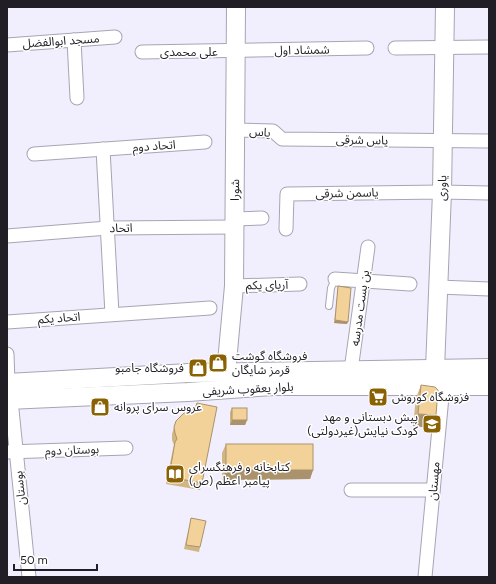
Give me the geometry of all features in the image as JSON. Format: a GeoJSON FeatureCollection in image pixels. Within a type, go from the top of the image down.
{"type":"FeatureCollection","features":[{"type":"Feature","properties":{"kind":"main road","name":"شورا"},"geometry":{"type":"LineString","coordinates":[[225,381],[234,286],[236,7]]}},
{"type":"Feature","properties":{"kind":"main road","name":"یاوری"},"geometry":{"type":"LineString","coordinates":[[435,369],[442,192],[445,7]]}},
{"type":"Feature","properties":{"kind":"main road","name":"بلوار یعقوب شریفی"},"geometry":{"type":"LineString","coordinates":[[225,381],[351,370],[489,368]]}},
{"type":"Feature","properties":{"kind":"main road"},"geometry":{"type":"LineString","coordinates":[[435,369],[443,386]]}},
{"type":"Feature","properties":{"kind":"main road","name":"بلوار یعقوب شریفی"},"geometry":{"type":"LineString","coordinates":[[8,392],[189,372],[225,381],[273,386],[489,386]]}},
{"type":"Feature","properties":{"kind":"street","name":"مسجد ابوالفضل"},"geometry":{"type":"LineString","coordinates":[[7,45],[115,37]]}},
{"type":"Feature","properties":{"kind":"street"},"geometry":{"type":"LineString","coordinates":[[74,40],[77,98]]}},
{"type":"Feature","properties":{"kind":"street"},"geometry":{"type":"LineString","coordinates":[[395,48],[489,47]]}},
{"type":"Feature","properties":{"kind":"street","name":"شمشاد اول"},"geometry":{"type":"LineString","coordinates":[[236,51],[367,48]]}},
{"type":"Feature","properties":{"kind":"street","name":"علی محمدی"},"geometry":{"type":"LineString","coordinates":[[142,52],[236,51]]}},
{"type":"Feature","properties":{"kind":"street","name":"یاس"},"geometry":{"type":"LineString","coordinates":[[236,130],[273,131],[282,139]]}},
{"type":"Feature","properties":{"kind":"street","name":"یاس شرقی"},"geometry":{"type":"LineString","coordinates":[[282,139],[489,141]]}},
{"type":"Feature","properties":{"kind":"street","name":"اتحاد دوم"},"geometry":{"type":"LineString","coordinates":[[34,154],[205,142]]}},
{"type":"Feature","properties":{"kind":"street"},"geometry":{"type":"LineString","coordinates":[[103,149],[112,314]]}},
{"type":"Feature","properties":{"kind":"street"},"geometry":{"type":"LineString","coordinates":[[442,192],[489,193]]}},
{"type":"Feature","properties":{"kind":"street","name":"یاسمن شرقی"},"geometry":{"type":"LineString","coordinates":[[286,229],[287,194],[442,192]]}},
{"type":"Feature","properties":{"kind":"street","name":"اتحاد"},"geometry":{"type":"LineString","coordinates":[[7,236],[108,228],[235,223],[262,218]]}},
{"type":"Feature","properties":{"kind":"street","name":"بن بست مدرسه"},"geometry":{"type":"LineString","coordinates":[[351,370],[368,247]]}},
{"type":"Feature","properties":{"kind":"street"},"geometry":{"type":"LineString","coordinates":[[334,279],[410,284]]}},
{"type":"Feature","properties":{"kind":"street","name":"آریای یکم"},"geometry":{"type":"LineString","coordinates":[[234,286],[300,284]]}},
{"type":"Feature","properties":{"kind":"street"},"geometry":{"type":"LineString","coordinates":[[438,287],[489,288]]}},
{"type":"Feature","properties":{"kind":"street","name":"اتحاد یکم"},"geometry":{"type":"LineString","coordinates":[[7,322],[210,308]]}},
{"type":"Feature","properties":{"kind":"street","name":"بوستان"},"geometry":{"type":"LineString","coordinates":[[7,354],[12,452],[30,577]]}},
{"type":"Feature","properties":{"kind":"street","name":"مهستان"},"geometry":{"type":"LineString","coordinates":[[425,577],[443,386]]}},
{"type":"Feature","properties":{"kind":"street","name":"بوستان دوم"},"geometry":{"type":"LineString","coordinates":[[12,452],[126,448]]}},
{"type":"Feature","properties":{"kind":"street"},"geometry":{"type":"LineString","coordinates":[[351,490],[433,490]]}},
{"type":"Feature","properties":{"kind":"lane"},"geometry":{"type":"LineString","coordinates":[[329,306],[331,288],[334,279]]}},
{"type":"Feature","properties":{"kind":"building"},"geometry":{"type":"Polygon","coordinates":[[[338,286],[351,288],[348,322],[335,320],[338,286]]]}},
{"type":"Feature","properties":{"kind":"building"},"geometry":{"type":"Polygon","coordinates":[[[421,385],[435,387],[438,390],[436,415],[418,414],[421,385]]]}},
{"type":"Feature","properties":{"kind":"building"},"geometry":{"type":"Polygon","coordinates":[[[197,403],[217,407],[202,483],[169,477],[175,442],[177,439],[174,427],[176,421],[184,413],[195,409],[197,403]]]}},
{"type":"Feature","properties":{"kind":"building"},"geometry":{"type":"Polygon","coordinates":[[[232,408],[247,408],[247,420],[232,420],[232,408]]]}},
{"type":"Feature","properties":{"kind":"building"},"geometry":{"type":"Polygon","coordinates":[[[226,444],[313,444],[313,470],[226,470],[226,444]]]}},
{"type":"Feature","properties":{"kind":"building"},"geometry":{"type":"Polygon","coordinates":[[[191,518],[206,521],[200,547],[186,545],[191,518]]]}},
{"type":"Feature","properties":{"kind":"place","name":"فروشگاه گوشت قرمز شایگان"},"geometry":{"type":"Point","coordinates":[218,363]}},
{"type":"Feature","properties":{"kind":"place","name":"فروشگاه جامبو"},"geometry":{"type":"Point","coordinates":[198,368]}},
{"type":"Feature","properties":{"kind":"place","name":"فزوشگاه کوروش"},"geometry":{"type":"Point","coordinates":[378,397]}},
{"type":"Feature","properties":{"kind":"place","name":"عروس سرای پروانه"},"geometry":{"type":"Point","coordinates":[100,407]}},
{"type":"Feature","properties":{"kind":"place","name":"پیش دبستانی و مهد کودک نیایش(غیردولتی)"},"geometry":{"type":"Point","coordinates":[432,424]}},
{"type":"Feature","properties":{"kind":"place","name":"کتابخانه و فرهنگسرای پیامبر اعظم (ص)"},"geometry":{"type":"Point","coordinates":[175,474]}}]}
